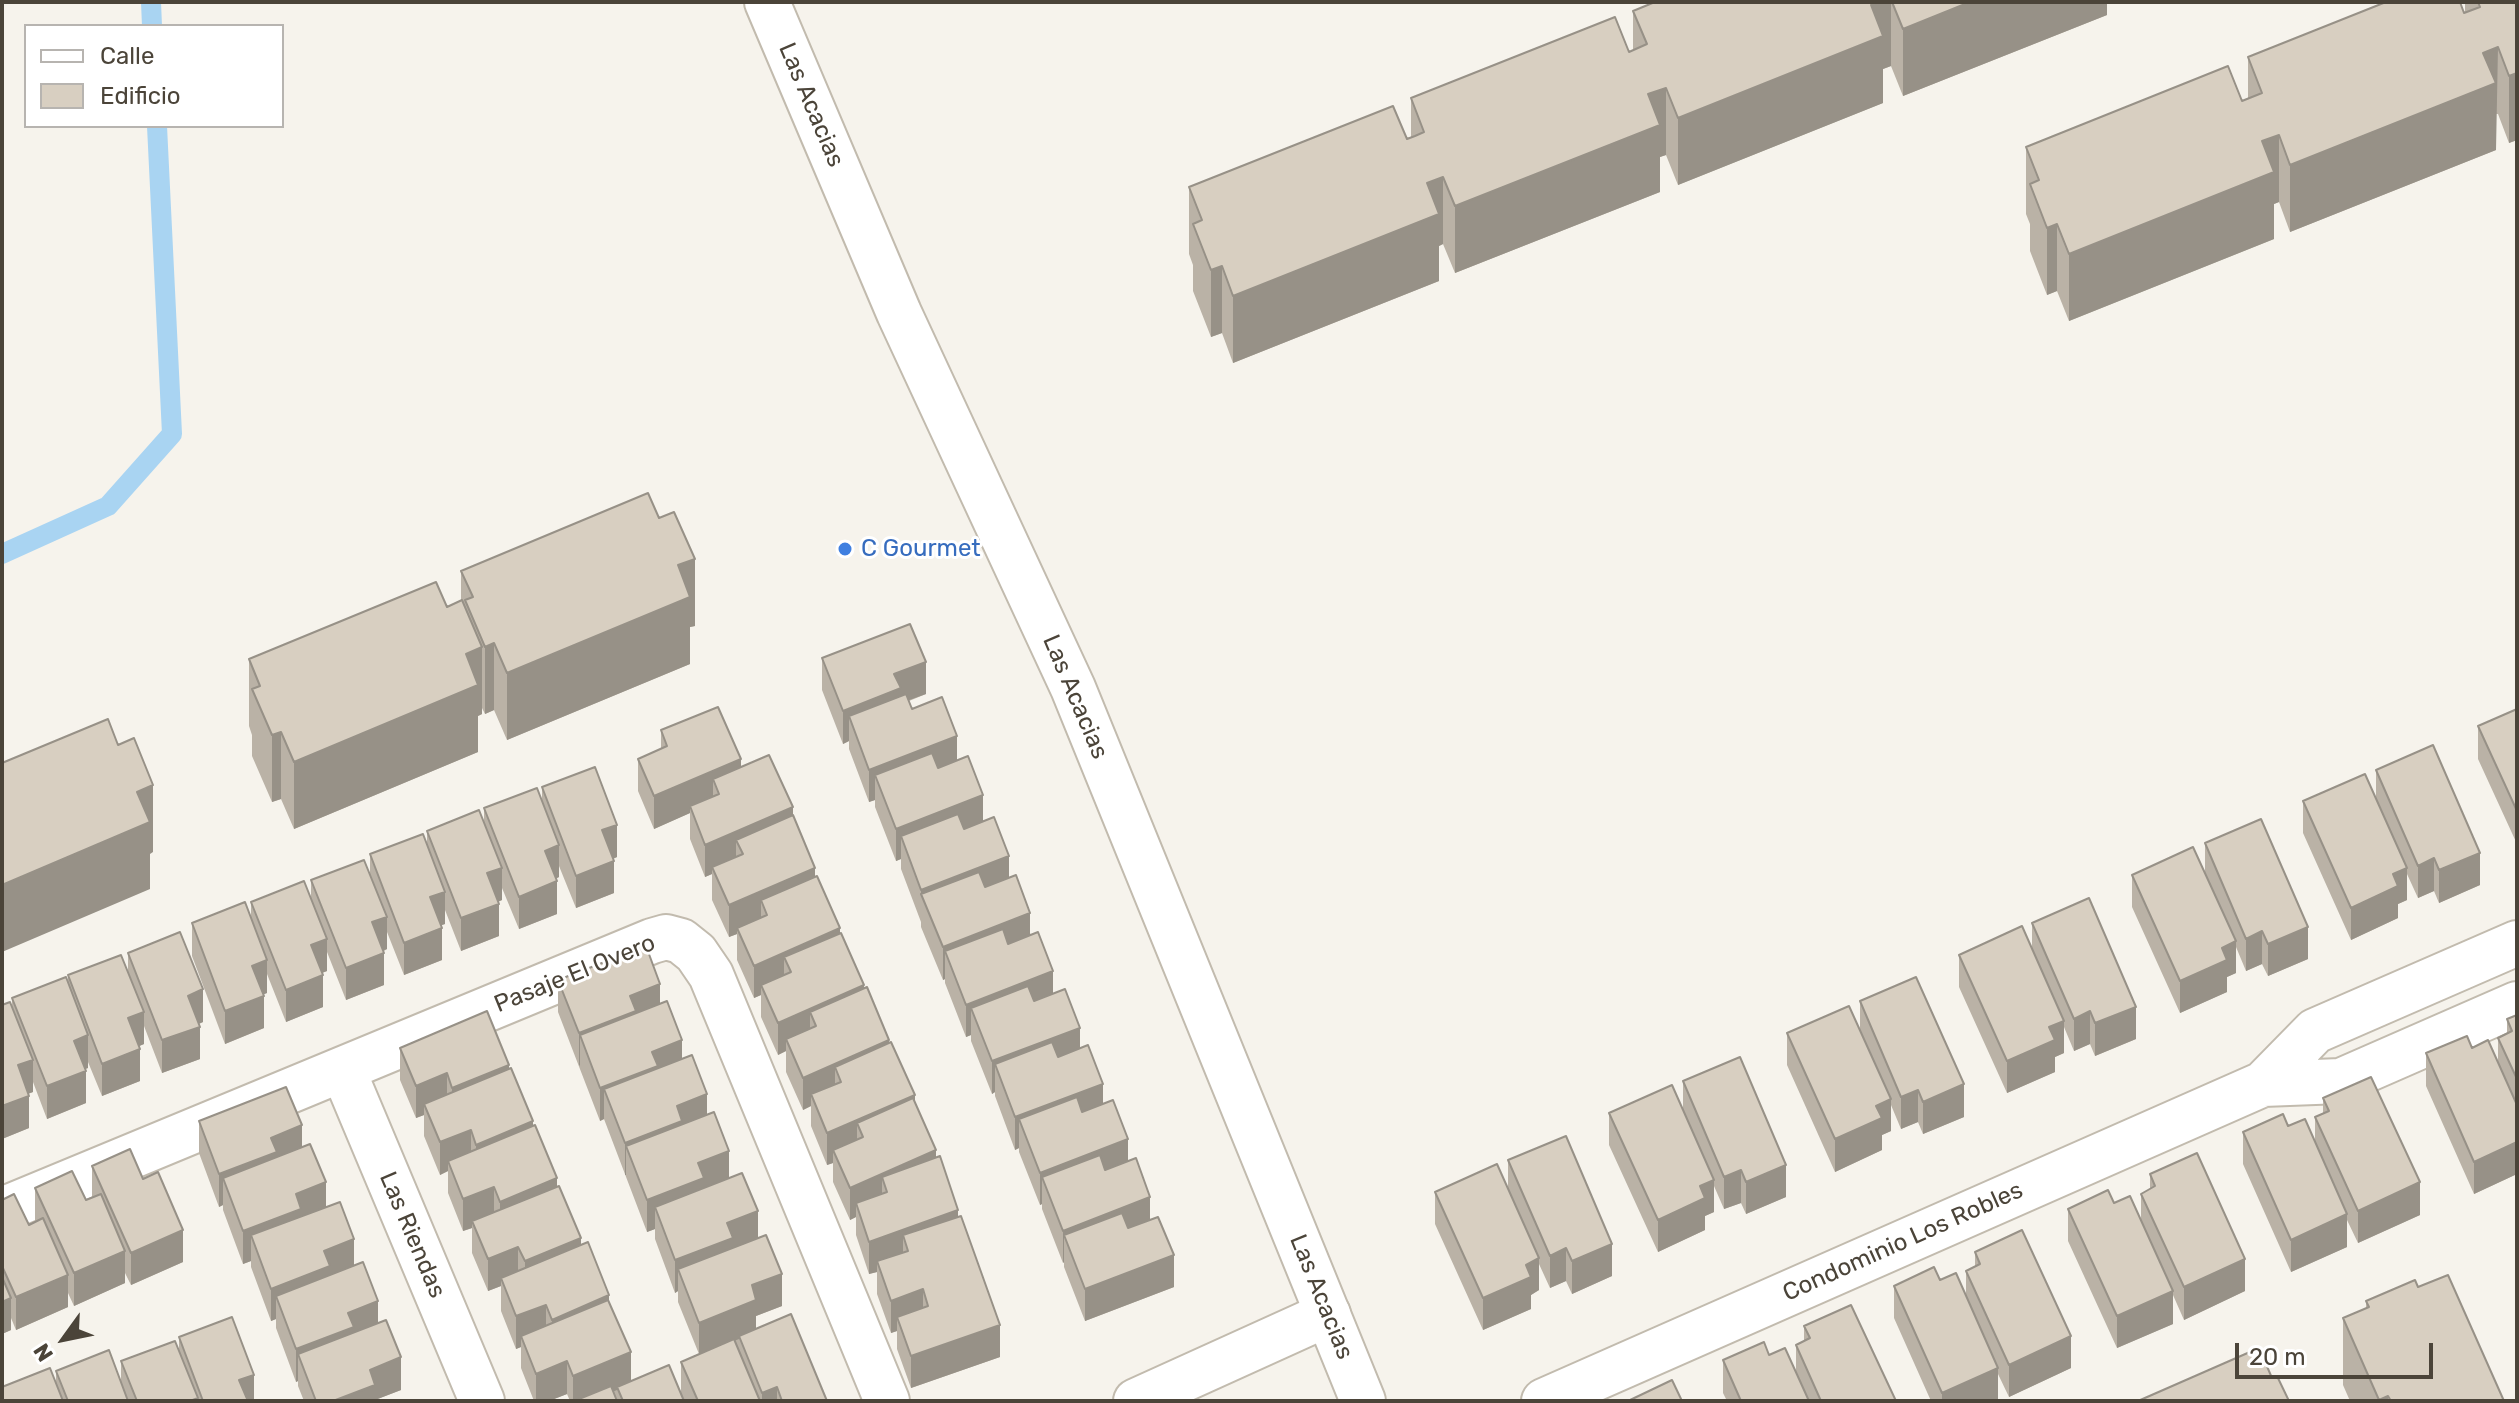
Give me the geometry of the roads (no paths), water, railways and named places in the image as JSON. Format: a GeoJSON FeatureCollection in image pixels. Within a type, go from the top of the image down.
{"type":"FeatureCollection","features":[{"type":"Feature","properties":{"kind":"street","name":"Las Acacias"},"geometry":{"type":"LineString","coordinates":[[767,2],[899,313],[1073,688],[1328,1314],[1358,1400]]}},
{"type":"Feature","properties":{"kind":"street","name":"Pasaje El Overo"},"geometry":{"type":"LineString","coordinates":[[2,1210],[666,937],[681,941],[696,953],[711,975],[887,1401]]}},
{"type":"Feature","properties":{"kind":"street","name":"Condominio Los Robles"},"geometry":{"type":"LineString","coordinates":[[2263,1084],[2315,1031],[2517,943]]}},
{"type":"Feature","properties":{"kind":"street","name":"Condominio Los Robles"},"geometry":{"type":"LineString","coordinates":[[1544,1401],[2263,1084],[2341,1081],[2517,1004]]}},
{"type":"Feature","properties":{"kind":"street","name":"Las Riendas"},"geometry":{"type":"LineString","coordinates":[[343,1070],[482,1401]]}},
{"type":"Feature","properties":{"kind":"street"},"geometry":{"type":"LineString","coordinates":[[1136,1401],[1328,1314]]}},
{"type":"Feature","properties":{"kind":"waterway"},"geometry":{"type":"LineString","coordinates":[[151,2],[152,24]]}},
{"type":"Feature","properties":{"kind":"waterway"},"geometry":{"type":"LineString","coordinates":[[2,554],[108,506],[172,434],[157,128]]}},
{"type":"Feature","properties":{"kind":"place","name":"C Gourmet"},"geometry":{"type":"Point","coordinates":[845,549]}}]}
